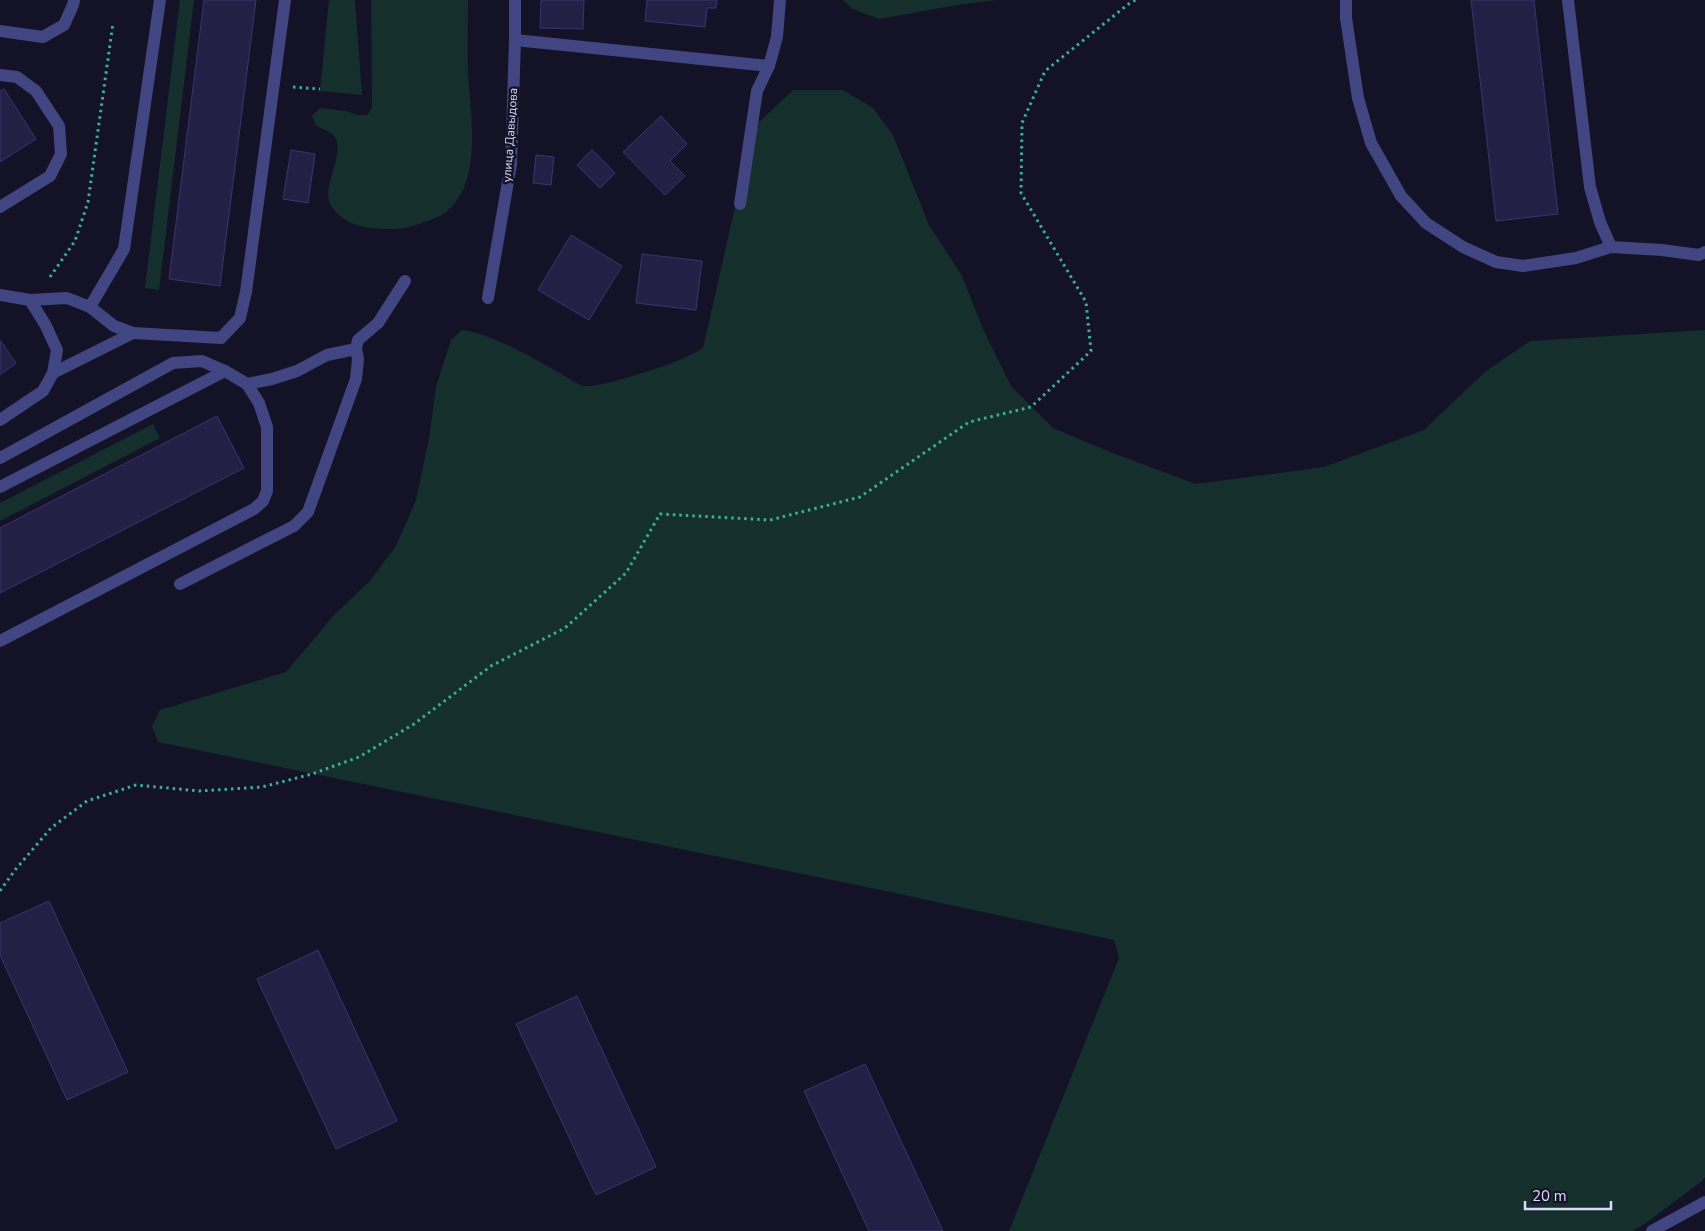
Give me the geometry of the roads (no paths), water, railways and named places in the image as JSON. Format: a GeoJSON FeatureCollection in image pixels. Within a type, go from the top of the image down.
{"type":"FeatureCollection","features":[{"type":"Feature","properties":{"kind":"lane"},"geometry":{"type":"LineString","coordinates":[[0,32],[43,37],[64,25],[74,0]]}},
{"type":"Feature","properties":{"kind":"lane"},"geometry":{"type":"LineString","coordinates":[[90,307],[124,249],[160,0]]}},
{"type":"Feature","properties":{"kind":"lane"},"geometry":{"type":"LineString","coordinates":[[0,295],[30,300],[68,298],[90,307],[114,326],[133,333],[221,338],[240,318],[246,292],[285,0]]}},
{"type":"Feature","properties":{"kind":"lane","name":"улица Давыдова"},"geometry":{"type":"LineString","coordinates":[[488,298],[510,164],[515,0]]}},
{"type":"Feature","properties":{"kind":"lane"},"geometry":{"type":"LineString","coordinates":[[740,204],[757,91],[770,66],[777,37],[780,0]]}},
{"type":"Feature","properties":{"kind":"lane"},"geometry":{"type":"LineString","coordinates":[[1346,0],[1346,18],[1358,98],[1371,143],[1401,196],[1426,223],[1463,247],[1496,262],[1523,266],[1576,258],[1611,247],[1662,250],[1699,255],[1705,252]]}},
{"type":"Feature","properties":{"kind":"lane"},"geometry":{"type":"LineString","coordinates":[[1568,0],[1590,187],[1600,222],[1611,247]]}},
{"type":"Feature","properties":{"kind":"lane"},"geometry":{"type":"LineString","coordinates":[[515,40],[770,66]]}},
{"type":"Feature","properties":{"kind":"lane"},"geometry":{"type":"LineString","coordinates":[[0,75],[17,77],[36,90],[59,126],[61,154],[50,176],[0,207]]}},
{"type":"Feature","properties":{"kind":"lane"},"geometry":{"type":"LineString","coordinates":[[180,584],[294,526],[308,512],[356,379],[358,359],[356,349],[358,340],[378,323],[405,281]]}},
{"type":"Feature","properties":{"kind":"lane"},"geometry":{"type":"LineString","coordinates":[[0,420],[43,391],[52,373],[56,350],[46,326],[30,300]]}},
{"type":"Feature","properties":{"kind":"lane"},"geometry":{"type":"LineString","coordinates":[[52,373],[133,333]]}},
{"type":"Feature","properties":{"kind":"lane"},"geometry":{"type":"LineString","coordinates":[[247,384],[289,374],[327,356],[356,349]]}},
{"type":"Feature","properties":{"kind":"lane"},"geometry":{"type":"LineString","coordinates":[[0,458],[173,363],[202,361],[225,371],[247,384],[259,403],[266,427],[267,491],[263,501],[254,509],[0,641]]}},
{"type":"Feature","properties":{"kind":"lane"},"geometry":{"type":"LineString","coordinates":[[0,487],[225,371]]}},
{"type":"Feature","properties":{"kind":"lane"},"geometry":{"type":"LineString","coordinates":[[1652,1231],[1705,1202]]}}]}
